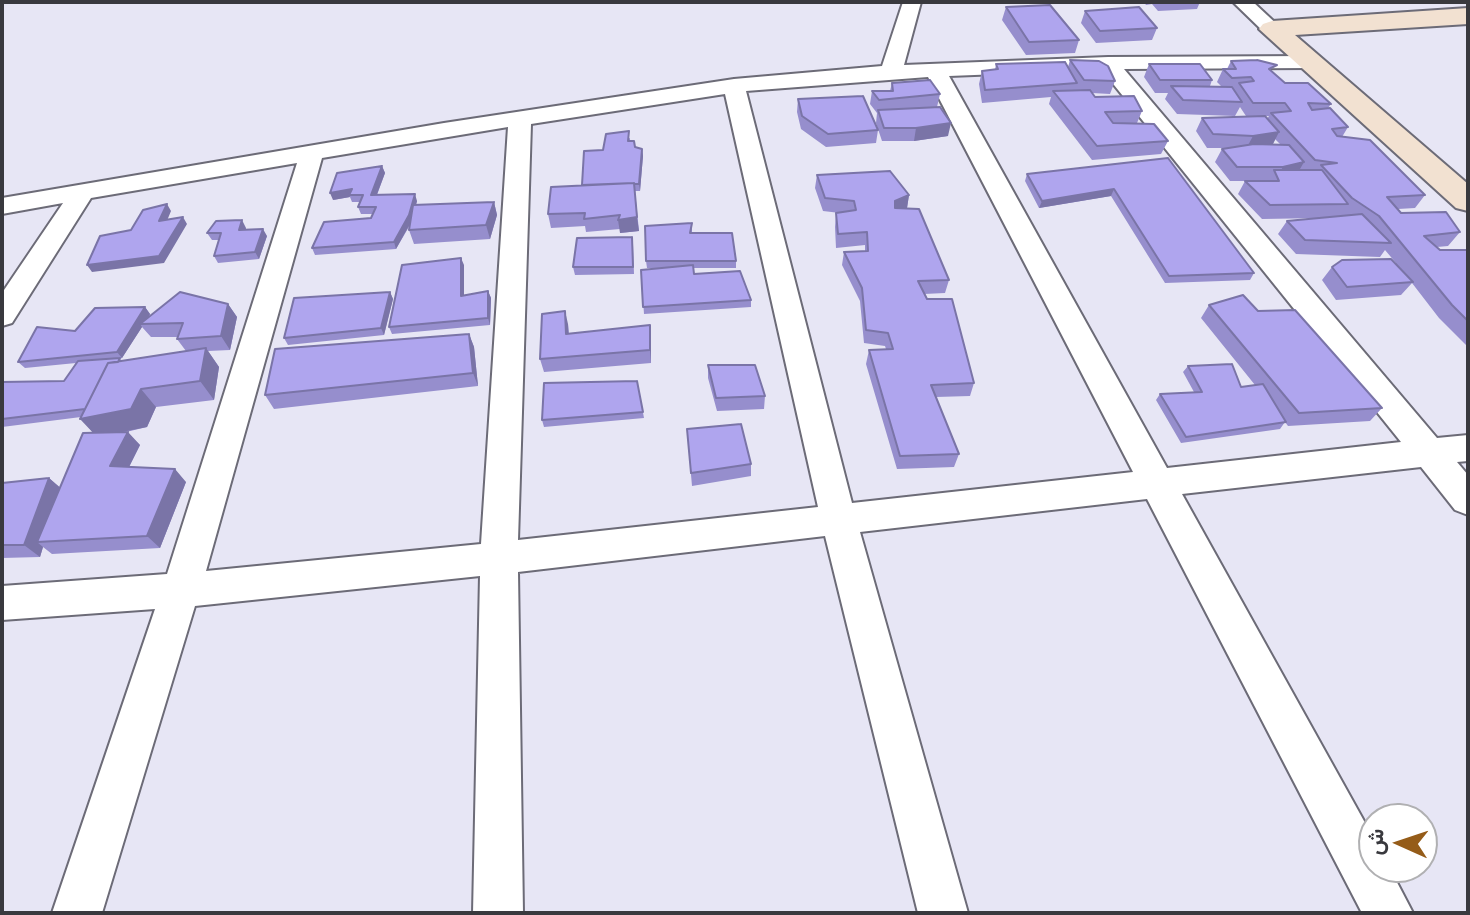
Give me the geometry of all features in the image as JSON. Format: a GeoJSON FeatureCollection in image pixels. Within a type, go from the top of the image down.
{"type":"FeatureCollection","features":[{"type":"Feature","properties":{"kind":"street"},"geometry":{"type":"LineString","coordinates":[[891,72],[912,2]]}},
{"type":"Feature","properties":{"kind":"street"},"geometry":{"type":"LineString","coordinates":[[1242,2],[1468,201]]}},
{"type":"Feature","properties":{"kind":"street"},"geometry":{"type":"LineString","coordinates":[[1290,45],[1468,16]]}},
{"type":"Feature","properties":{"kind":"street"},"geometry":{"type":"LineString","coordinates":[[2,206],[312,152],[734,86],[891,72],[1108,63],[1468,31]]}},
{"type":"Feature","properties":{"kind":"street"},"geometry":{"type":"LineString","coordinates":[[1108,63],[1468,500]]}},
{"type":"Feature","properties":{"kind":"street"},"geometry":{"type":"LineString","coordinates":[[936,71],[1388,913]]}},
{"type":"Feature","properties":{"kind":"street"},"geometry":{"type":"LineString","coordinates":[[734,86],[839,521],[943,913]]}},
{"type":"Feature","properties":{"kind":"street"},"geometry":{"type":"LineString","coordinates":[[498,913],[499,558],[520,119]]}},
{"type":"Feature","properties":{"kind":"street"},"geometry":{"type":"LineString","coordinates":[[77,913],[181,590],[312,152]]}},
{"type":"Feature","properties":{"kind":"street"},"geometry":{"type":"LineString","coordinates":[[2,316],[82,193]]}},
{"type":"Feature","properties":{"kind":"street"},"geometry":{"type":"LineString","coordinates":[[2,603],[181,590],[499,558],[1468,448]]}},
{"type":"Feature","properties":{"kind":"building"},"geometry":{"type":"Polygon","coordinates":[[[1050,5],[1079,40],[1029,42],[1006,7],[1050,5]]]}},
{"type":"Feature","properties":{"kind":"building"},"geometry":{"type":"Polygon","coordinates":[[[1139,7],[1157,28],[1100,31],[1085,11],[1139,7]]]}},
{"type":"Feature","properties":{"kind":"building"},"geometry":{"type":"Polygon","coordinates":[[[1070,60],[1099,61],[1108,66],[1115,81],[1084,80],[1070,60]]]}},
{"type":"Feature","properties":{"kind":"building"},"geometry":{"type":"Polygon","coordinates":[[[1257,60],[1277,65],[1269,69],[1285,83],[1308,83],[1331,104],[1308,103],[1312,110],[1330,108],[1348,127],[1332,129],[1337,136],[1370,140],[1425,195],[1387,197],[1401,213],[1446,212],[1460,232],[1424,236],[1440,250],[1468,250],[1468,321],[1379,216],[1352,198],[1321,165],[1337,163],[1315,160],[1271,113],[1291,111],[1285,103],[1253,103],[1239,83],[1254,81],[1251,77],[1232,78],[1223,69],[1236,69],[1231,61],[1257,60]]]}},
{"type":"Feature","properties":{"kind":"building"},"geometry":{"type":"Polygon","coordinates":[[[1065,62],[1077,83],[985,90],[982,71],[998,69],[996,64],[1065,62]]]}},
{"type":"Feature","properties":{"kind":"building"},"geometry":{"type":"Polygon","coordinates":[[[1149,64],[1200,64],[1212,80],[1160,80],[1149,64]]]}},
{"type":"Feature","properties":{"kind":"building"},"geometry":{"type":"Polygon","coordinates":[[[930,80],[940,94],[879,100],[872,91],[893,91],[892,83],[930,80]]]}},
{"type":"Feature","properties":{"kind":"building"},"geometry":{"type":"Polygon","coordinates":[[[1171,86],[1232,87],[1242,102],[1183,100],[1171,86]]]}},
{"type":"Feature","properties":{"kind":"building"},"geometry":{"type":"Polygon","coordinates":[[[1090,90],[1095,97],[1134,96],[1142,111],[1105,112],[1113,123],[1154,124],[1168,141],[1097,146],[1053,91],[1090,90]]]}},
{"type":"Feature","properties":{"kind":"building"},"geometry":{"type":"Polygon","coordinates":[[[863,96],[878,130],[828,134],[802,116],[798,99],[863,96]]]}},
{"type":"Feature","properties":{"kind":"building"},"geometry":{"type":"Polygon","coordinates":[[[940,107],[951,123],[916,128],[884,128],[878,110],[940,107]]]}},
{"type":"Feature","properties":{"kind":"building"},"geometry":{"type":"Polygon","coordinates":[[[1265,116],[1279,132],[1253,136],[1213,134],[1202,118],[1265,116]]]}},
{"type":"Feature","properties":{"kind":"building"},"geometry":{"type":"Polygon","coordinates":[[[629,131],[628,141],[634,141],[635,147],[642,149],[639,184],[582,185],[584,151],[603,150],[606,134],[629,131]]]}},
{"type":"Feature","properties":{"kind":"building"},"geometry":{"type":"Polygon","coordinates":[[[1254,144],[1289,145],[1304,162],[1283,167],[1237,167],[1222,149],[1254,144]]]}},
{"type":"Feature","properties":{"kind":"building"},"geometry":{"type":"Polygon","coordinates":[[[1168,158],[1254,273],[1169,276],[1114,189],[1042,201],[1027,174],[1168,158]]]}},
{"type":"Feature","properties":{"kind":"building"},"geometry":{"type":"Polygon","coordinates":[[[382,166],[371,195],[415,194],[409,215],[394,242],[312,248],[324,222],[371,218],[376,207],[358,207],[363,195],[349,195],[352,189],[330,193],[337,173],[382,166]]]}},
{"type":"Feature","properties":{"kind":"building"},"geometry":{"type":"Polygon","coordinates":[[[1274,170],[1322,170],[1348,204],[1270,205],[1245,181],[1279,181],[1274,170]]]}},
{"type":"Feature","properties":{"kind":"building"},"geometry":{"type":"Polygon","coordinates":[[[890,171],[909,195],[895,201],[895,208],[919,209],[949,280],[918,281],[927,299],[952,299],[974,383],[931,385],[959,454],[900,456],[869,350],[893,349],[888,333],[866,330],[862,288],[844,252],[868,251],[867,232],[838,234],[836,213],[856,210],[854,201],[825,198],[817,175],[890,171]]]}},
{"type":"Feature","properties":{"kind":"building"},"geometry":{"type":"Polygon","coordinates":[[[634,183],[637,217],[618,220],[620,215],[584,219],[585,213],[548,214],[551,187],[634,183]]]}},
{"type":"Feature","properties":{"kind":"building"},"geometry":{"type":"Polygon","coordinates":[[[494,202],[486,225],[409,230],[413,205],[494,202]]]}},
{"type":"Feature","properties":{"kind":"building"},"geometry":{"type":"Polygon","coordinates":[[[167,204],[159,221],[183,217],[159,256],[87,265],[100,236],[131,230],[143,210],[167,204]]]}},
{"type":"Feature","properties":{"kind":"building"},"geometry":{"type":"Polygon","coordinates":[[[1362,214],[1391,243],[1305,240],[1287,221],[1362,214]]]}},
{"type":"Feature","properties":{"kind":"building"},"geometry":{"type":"Polygon","coordinates":[[[242,220],[239,230],[263,229],[255,252],[214,256],[221,233],[207,233],[216,221],[242,220]]]}},
{"type":"Feature","properties":{"kind":"building"},"geometry":{"type":"Polygon","coordinates":[[[692,223],[690,233],[732,233],[736,261],[646,261],[645,226],[692,223]]]}},
{"type":"Feature","properties":{"kind":"building"},"geometry":{"type":"Polygon","coordinates":[[[632,237],[633,267],[573,267],[577,238],[632,237]]]}},
{"type":"Feature","properties":{"kind":"building"},"geometry":{"type":"Polygon","coordinates":[[[461,258],[461,296],[488,291],[488,318],[389,327],[402,265],[461,258]]]}},
{"type":"Feature","properties":{"kind":"building"},"geometry":{"type":"Polygon","coordinates":[[[1391,259],[1413,282],[1347,287],[1332,267],[1342,260],[1391,259]]]}},
{"type":"Feature","properties":{"kind":"building"},"geometry":{"type":"Polygon","coordinates":[[[693,265],[694,274],[740,271],[751,300],[643,307],[641,270],[693,265]]]}},
{"type":"Feature","properties":{"kind":"building"},"geometry":{"type":"Polygon","coordinates":[[[180,292],[228,304],[221,336],[177,339],[183,323],[140,324],[180,292]]]}},
{"type":"Feature","properties":{"kind":"building"},"geometry":{"type":"Polygon","coordinates":[[[390,292],[381,328],[284,338],[294,298],[390,292]]]}},
{"type":"Feature","properties":{"kind":"building"},"geometry":{"type":"Polygon","coordinates":[[[1243,295],[1258,311],[1295,310],[1382,408],[1299,413],[1209,305],[1243,295]]]}},
{"type":"Feature","properties":{"kind":"building"},"geometry":{"type":"Polygon","coordinates":[[[145,307],[117,352],[18,362],[37,327],[75,331],[95,308],[145,307]]]}},
{"type":"Feature","properties":{"kind":"building"},"geometry":{"type":"Polygon","coordinates":[[[565,311],[566,334],[650,325],[650,350],[540,359],[542,314],[565,311]]]}},
{"type":"Feature","properties":{"kind":"building"},"geometry":{"type":"Polygon","coordinates":[[[469,334],[473,373],[265,395],[275,349],[469,334]]]}},
{"type":"Feature","properties":{"kind":"building"},"geometry":{"type":"Polygon","coordinates":[[[206,348],[200,381],[141,389],[131,409],[80,419],[108,363],[206,348]]]}},
{"type":"Feature","properties":{"kind":"building"},"geometry":{"type":"Polygon","coordinates":[[[120,358],[118,362],[108,363],[85,409],[2,419],[2,382],[64,381],[78,361],[120,358]]]}},
{"type":"Feature","properties":{"kind":"building"},"geometry":{"type":"Polygon","coordinates":[[[1232,364],[1241,387],[1263,384],[1286,422],[1186,437],[1160,394],[1202,392],[1188,366],[1232,364]]]}},
{"type":"Feature","properties":{"kind":"building"},"geometry":{"type":"Polygon","coordinates":[[[708,365],[755,365],[765,396],[716,398],[708,365]]]}},
{"type":"Feature","properties":{"kind":"building"},"geometry":{"type":"Polygon","coordinates":[[[637,381],[643,412],[542,420],[544,383],[637,381]]]}},
{"type":"Feature","properties":{"kind":"building"},"geometry":{"type":"Polygon","coordinates":[[[741,424],[751,464],[691,473],[687,429],[741,424]]]}},
{"type":"Feature","properties":{"kind":"building"},"geometry":{"type":"Polygon","coordinates":[[[128,432],[110,466],[175,469],[147,536],[37,542],[83,433],[128,432]]]}},
{"type":"Feature","properties":{"kind":"building"},"geometry":{"type":"Polygon","coordinates":[[[49,478],[24,545],[2,545],[2,483],[49,478]]]}}]}
